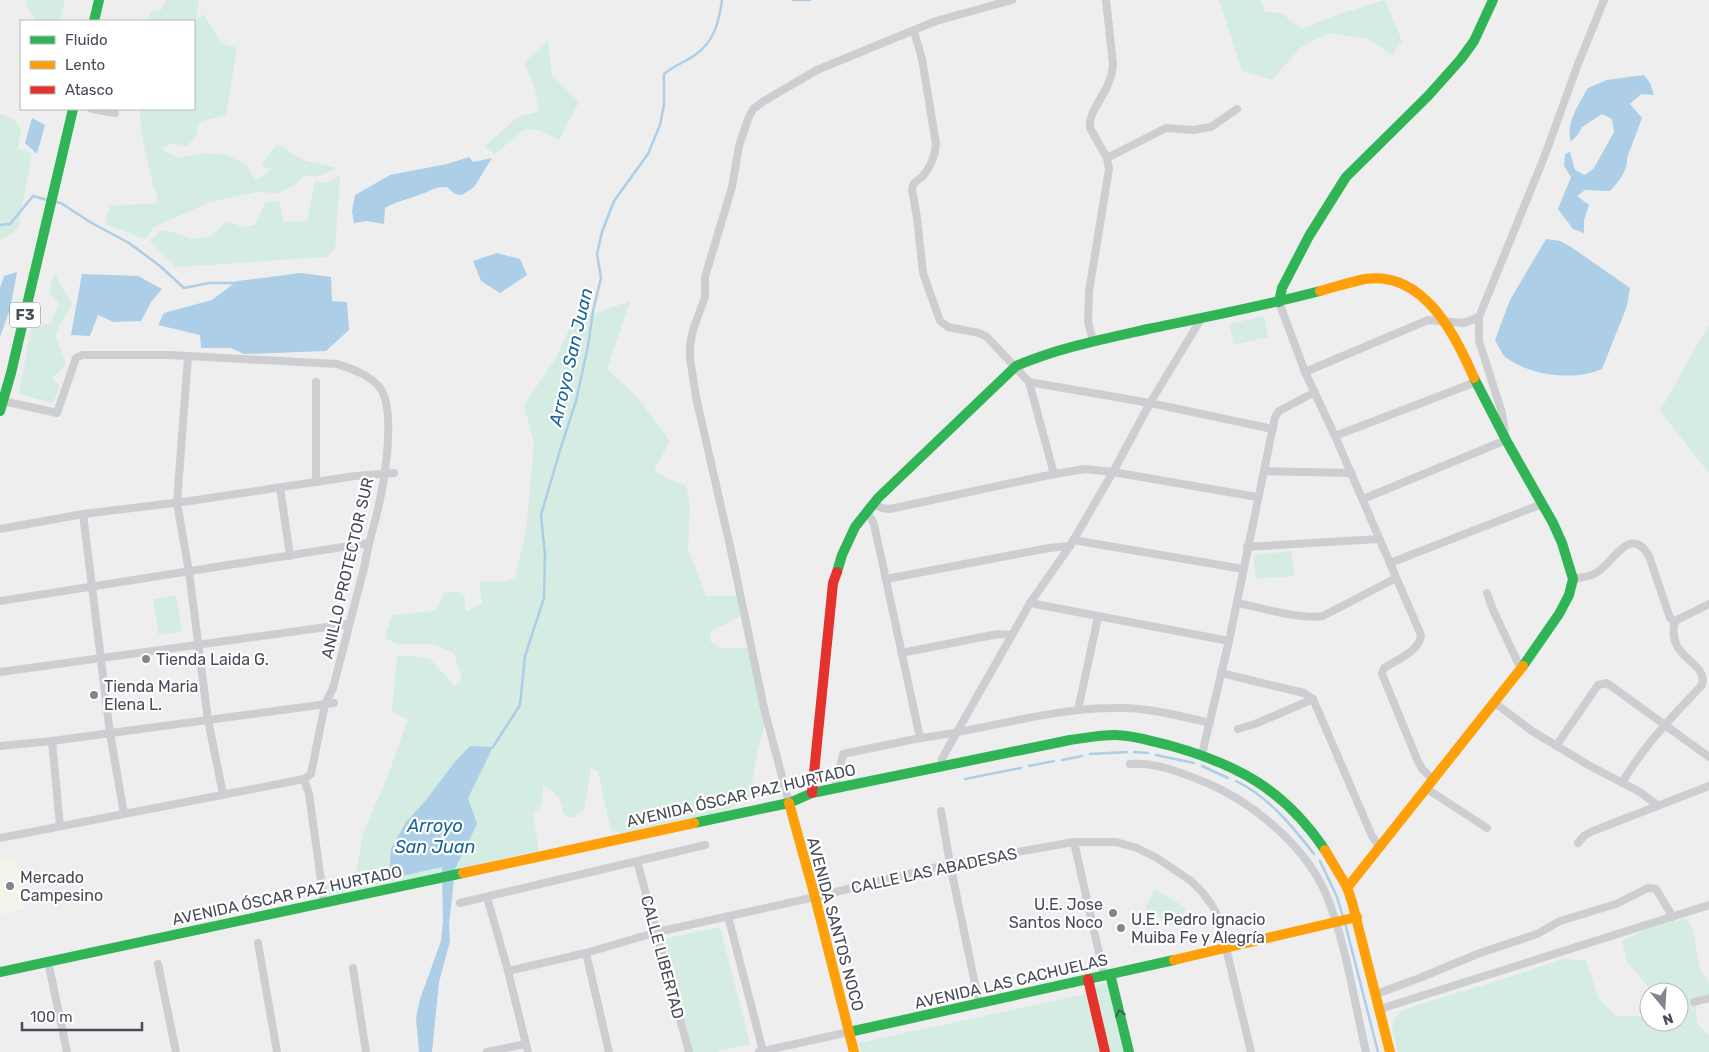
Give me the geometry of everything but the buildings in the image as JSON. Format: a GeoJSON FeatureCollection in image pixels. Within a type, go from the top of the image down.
{"type":"FeatureCollection","features":[{"type":"Feature","properties":{"kind":"main road"},"geometry":{"type":"LineString","coordinates":[[94,20],[99,0]]}},
{"type":"Feature","properties":{"kind":"main road"},"geometry":{"type":"LineString","coordinates":[[1279,302],[1282,288],[1309,236],[1346,177],[1428,96],[1461,59],[1474,41],[1493,0]]}},
{"type":"Feature","properties":{"kind":"main road","name":"F3"},"geometry":{"type":"LineString","coordinates":[[1,406],[11,373],[73,110]]}},
{"type":"Feature","properties":{"kind":"main road"},"geometry":{"type":"LineString","coordinates":[[812,793],[833,583],[842,555],[855,527],[870,507],[1016,366],[1039,356],[1093,341],[1279,302],[1366,279],[1398,281],[1433,307],[1459,344],[1506,440],[1562,543],[1573,578],[1569,595],[1559,614],[1521,670],[1347,888]]}},
{"type":"Feature","properties":{"kind":"main road"},"geometry":{"type":"LineString","coordinates":[[0,370],[11,373]]}},
{"type":"Feature","properties":{"kind":"main road","name":"AVENIDA ÓSCAR PAZ HURTADO"},"geometry":{"type":"LineString","coordinates":[[0,972],[789,803],[812,793],[942,763],[1098,735],[1132,737],[1202,754],[1255,779],[1284,801],[1315,836],[1347,888],[1345,920],[1376,994],[1390,1052]]}},
{"type":"Feature","properties":{"kind":"main road","name":"AVENIDA SANTOS NOCO"},"geometry":{"type":"LineString","coordinates":[[789,803],[854,1052]]}},
{"type":"Feature","properties":{"kind":"main road","name":"AVENIDA LAS CACHUELAS"},"geometry":{"type":"LineString","coordinates":[[849,1032],[1345,920]]}},
{"type":"Feature","properties":{"kind":"main road"},"geometry":{"type":"LineString","coordinates":[[1107,975],[1129,1052]]}},
{"type":"Feature","properties":{"kind":"main road"},"geometry":{"type":"LineString","coordinates":[[1088,978],[1105,1052]]}},
{"type":"Feature","properties":{"kind":"street"},"geometry":{"type":"LineString","coordinates":[[789,803],[764,708],[696,396],[690,358],[690,344],[705,297],[705,277],[732,187],[738,146],[753,109],[817,70],[936,22],[1012,0]]}},
{"type":"Feature","properties":{"kind":"street"},"geometry":{"type":"LineString","coordinates":[[1093,341],[1088,322],[1088,300],[1109,169],[1107,158],[1090,128],[1090,121],[1092,112],[1107,87],[1114,64],[1106,0]]}},
{"type":"Feature","properties":{"kind":"street"},"geometry":{"type":"LineString","coordinates":[[1363,499],[1506,440],[1499,403],[1479,341],[1479,317],[1545,155],[1578,64],[1604,0]]}},
{"type":"Feature","properties":{"kind":"street"},"geometry":{"type":"LineString","coordinates":[[914,31],[922,59],[936,144],[935,155],[930,166],[912,184],[923,273],[940,321],[948,327],[979,333],[987,337],[1029,382],[1054,474]]}},
{"type":"Feature","properties":{"kind":"street"},"geometry":{"type":"LineString","coordinates":[[1107,158],[1166,128],[1193,130],[1211,127],[1237,109]]}},
{"type":"Feature","properties":{"kind":"street"},"geometry":{"type":"LineString","coordinates":[[98,110],[115,113]]}},
{"type":"Feature","properties":{"kind":"street"},"geometry":{"type":"LineString","coordinates":[[1279,302],[1305,372],[1363,499],[1421,635],[1421,641],[1415,648],[1384,668],[1382,674],[1417,760],[1422,769],[1434,780]]}},
{"type":"Feature","properties":{"kind":"street"},"geometry":{"type":"LineString","coordinates":[[1305,372],[1428,320],[1464,323],[1479,317]]}},
{"type":"Feature","properties":{"kind":"street"},"geometry":{"type":"LineString","coordinates":[[942,763],[955,735],[1030,603],[1072,543],[1150,403],[1201,319]]}},
{"type":"Feature","properties":{"kind":"street","name":"ANILLO PROTECTOR SUR"},"geometry":{"type":"LineString","coordinates":[[1,406],[57,413],[76,358],[82,355],[188,356],[337,364],[362,373],[380,388],[386,402],[388,418],[385,474],[379,507],[368,543],[365,564],[333,688],[325,704],[311,774],[304,779]]}},
{"type":"Feature","properties":{"kind":"street"},"geometry":{"type":"LineString","coordinates":[[188,356],[177,503],[208,720],[223,794]]}},
{"type":"Feature","properties":{"kind":"street"},"geometry":{"type":"LineString","coordinates":[[316,382],[316,482]]}},
{"type":"Feature","properties":{"kind":"street"},"geometry":{"type":"LineString","coordinates":[[1029,382],[1150,403],[1273,428]]}},
{"type":"Feature","properties":{"kind":"street"},"geometry":{"type":"LineString","coordinates":[[1335,436],[1476,382]]}},
{"type":"Feature","properties":{"kind":"street"},"geometry":{"type":"LineString","coordinates":[[1202,754],[1229,642],[1275,417],[1279,411],[1315,392]]}},
{"type":"Feature","properties":{"kind":"street"},"geometry":{"type":"LineString","coordinates":[[920,738],[870,507],[890,509],[1085,469],[1113,472],[1257,498]]}},
{"type":"Feature","properties":{"kind":"street"},"geometry":{"type":"LineString","coordinates":[[1264,471],[1351,473]]}},
{"type":"Feature","properties":{"kind":"street"},"geometry":{"type":"LineString","coordinates":[[0,529],[83,514],[394,473]]}},
{"type":"Feature","properties":{"kind":"street"},"geometry":{"type":"LineString","coordinates":[[280,487],[290,556]]}},
{"type":"Feature","properties":{"kind":"street"},"geometry":{"type":"LineString","coordinates":[[1390,563],[1542,504]]}},
{"type":"Feature","properties":{"kind":"street"},"geometry":{"type":"LineString","coordinates":[[83,514],[110,733],[124,814]]}},
{"type":"Feature","properties":{"kind":"street"},"geometry":{"type":"LineString","coordinates":[[1247,548],[1379,539]]}},
{"type":"Feature","properties":{"kind":"street"},"geometry":{"type":"LineString","coordinates":[[0,601],[368,543]]}},
{"type":"Feature","properties":{"kind":"street"},"geometry":{"type":"LineString","coordinates":[[886,579],[1072,543],[1243,569]]}},
{"type":"Feature","properties":{"kind":"street"},"geometry":{"type":"LineString","coordinates":[[1573,578],[1598,573],[1622,548],[1629,544],[1637,544],[1644,547],[1666,610],[1670,618],[1675,621]]}},
{"type":"Feature","properties":{"kind":"street"},"geometry":{"type":"LineString","coordinates":[[1237,602],[1299,616],[1318,617],[1396,578]]}},
{"type":"Feature","properties":{"kind":"street"},"geometry":{"type":"LineString","coordinates":[[1487,593],[1492,610],[1521,670]]}},
{"type":"Feature","properties":{"kind":"street"},"geometry":{"type":"LineString","coordinates":[[1030,603],[1229,642]]}},
{"type":"Feature","properties":{"kind":"street"},"geometry":{"type":"LineString","coordinates":[[1622,783],[1636,759],[1665,724],[1702,685],[1704,680],[1703,672],[1680,650],[1674,641],[1672,631],[1675,621],[1709,604]]}},
{"type":"Feature","properties":{"kind":"street"},"geometry":{"type":"LineString","coordinates":[[1078,710],[1098,617]]}},
{"type":"Feature","properties":{"kind":"street"},"geometry":{"type":"LineString","coordinates":[[0,672],[349,624]]}},
{"type":"Feature","properties":{"kind":"street"},"geometry":{"type":"LineString","coordinates":[[901,653],[998,634],[1012,635]]}},
{"type":"Feature","properties":{"kind":"street"},"geometry":{"type":"LineString","coordinates":[[1221,673],[1304,693],[1313,699],[1372,836],[1380,848]]}},
{"type":"Feature","properties":{"kind":"street"},"geometry":{"type":"LineString","coordinates":[[1556,746],[1598,685],[1607,683],[1709,757]]}},
{"type":"Feature","properties":{"kind":"street"},"geometry":{"type":"LineString","coordinates":[[1238,729],[1255,724],[1313,699]]}},
{"type":"Feature","properties":{"kind":"street"},"geometry":{"type":"LineString","coordinates":[[0,746],[52,741],[334,703]]}},
{"type":"Feature","properties":{"kind":"street"},"geometry":{"type":"LineString","coordinates":[[1495,703],[1532,731],[1640,792],[1658,806]]}},
{"type":"Feature","properties":{"kind":"street"},"geometry":{"type":"LineString","coordinates":[[835,788],[843,754],[920,738],[955,735],[1040,715],[1078,710],[1117,708],[1146,710],[1210,723]]}},
{"type":"Feature","properties":{"kind":"street"},"geometry":{"type":"LineString","coordinates":[[52,741],[60,826]]}},
{"type":"Feature","properties":{"kind":"street"},"geometry":{"type":"LineString","coordinates":[[1130,764],[1141,763],[1160,766],[1226,791],[1266,818],[1287,839],[1308,865],[1325,894],[1345,920],[1347,966],[1366,1052]]}},
{"type":"Feature","properties":{"kind":"street"},"geometry":{"type":"LineString","coordinates":[[0,838],[304,779],[309,794],[324,902]]}},
{"type":"Feature","properties":{"kind":"street"},"geometry":{"type":"LineString","coordinates":[[1578,843],[1585,835],[1709,786]]}},
{"type":"Feature","properties":{"kind":"street"},"geometry":{"type":"LineString","coordinates":[[1427,789],[1487,828]]}},
{"type":"Feature","properties":{"kind":"street"},"geometry":{"type":"LineString","coordinates":[[941,811],[979,1003]]}},
{"type":"Feature","properties":{"kind":"street"},"geometry":{"type":"LineString","coordinates":[[1074,842],[1107,975]]}},
{"type":"Feature","properties":{"kind":"street","name":"CALLE LAS ABADESAS"},"geometry":{"type":"LineString","coordinates":[[508,971],[586,953],[657,932],[815,897],[950,864],[1074,842],[1116,842],[1137,848],[1157,858],[1177,871],[1202,892],[1212,904],[1219,919],[1251,1052]]}},
{"type":"Feature","properties":{"kind":"street"},"geometry":{"type":"LineString","coordinates":[[460,903],[705,845]]}},
{"type":"Feature","properties":{"kind":"street","name":"CALLE LIBERTAD"},"geometry":{"type":"LineString","coordinates":[[637,862],[689,1052]]}},
{"type":"Feature","properties":{"kind":"street"},"geometry":{"type":"LineString","coordinates":[[1376,994],[1417,980],[1480,953],[1537,934],[1560,922],[1616,904],[1648,888],[1656,889],[1673,916]]}},
{"type":"Feature","properties":{"kind":"street"},"geometry":{"type":"LineString","coordinates":[[487,898],[527,1048],[487,1052]]}},
{"type":"Feature","properties":{"kind":"street"},"geometry":{"type":"LineString","coordinates":[[1380,1008],[1709,905]]}},
{"type":"Feature","properties":{"kind":"street"},"geometry":{"type":"LineString","coordinates":[[728,916],[761,1052]]}},
{"type":"Feature","properties":{"kind":"street"},"geometry":{"type":"LineString","coordinates":[[258,943],[277,1052]]}},
{"type":"Feature","properties":{"kind":"street"},"geometry":{"type":"LineString","coordinates":[[586,953],[609,1052]]}},
{"type":"Feature","properties":{"kind":"street"},"geometry":{"type":"LineString","coordinates":[[48,961],[67,1052]]}},
{"type":"Feature","properties":{"kind":"street"},"geometry":{"type":"LineString","coordinates":[[158,964],[176,1052]]}},
{"type":"Feature","properties":{"kind":"street"},"geometry":{"type":"LineString","coordinates":[[353,968],[366,1052]]}},
{"type":"Feature","properties":{"kind":"street"},"geometry":{"type":"LineString","coordinates":[[1694,1002],[1709,998]]}},
{"type":"Feature","properties":{"kind":"street","name":"AVENIDA LAS CACHUELAS"},"geometry":{"type":"LineString","coordinates":[[761,1052],[849,1032]]}},
{"type":"Feature","properties":{"kind":"shaded area","name":"Mercado Campesino"},"geometry":{"type":"Polygon","coordinates":[[[15,859],[24,909],[0,914],[0,862],[15,859]]]}},
{"type":"Feature","properties":{"kind":"green space"},"geometry":{"type":"Polygon","coordinates":[[[26,0],[65,0],[60,20],[36,20],[27,8],[26,0]]]}},
{"type":"Feature","properties":{"kind":"green space"},"geometry":{"type":"Polygon","coordinates":[[[166,0],[199,0],[196,20],[204,14],[221,43],[237,48],[226,115],[199,122],[195,138],[187,146],[171,143],[161,149],[178,158],[205,153],[226,155],[245,164],[256,180],[272,169],[261,166],[277,144],[304,160],[337,168],[316,177],[305,175],[293,186],[277,193],[256,192],[208,203],[154,227],[145,239],[105,224],[110,206],[157,203],[142,137],[140,111],[195,110],[195,20],[148,20],[151,12],[161,10],[166,0]]]}},
{"type":"Feature","properties":{"kind":"green space"},"geometry":{"type":"Polygon","coordinates":[[[1219,0],[1261,0],[1265,12],[1281,13],[1302,29],[1339,14],[1385,0],[1402,41],[1392,55],[1368,39],[1329,33],[1301,47],[1272,80],[1242,71],[1219,0]]]}},
{"type":"Feature","properties":{"kind":"green space"},"geometry":{"type":"Polygon","coordinates":[[[548,40],[552,75],[579,102],[559,140],[538,130],[525,129],[495,154],[484,147],[518,117],[539,111],[534,86],[524,63],[548,40]]]}},
{"type":"Feature","properties":{"kind":"green space"},"geometry":{"type":"Polygon","coordinates":[[[0,114],[12,118],[21,129],[18,149],[32,153],[18,229],[0,240],[0,114]]]}},
{"type":"Feature","properties":{"kind":"green space"},"geometry":{"type":"Polygon","coordinates":[[[340,175],[335,249],[325,257],[176,267],[150,241],[160,231],[173,232],[191,239],[212,236],[226,221],[243,227],[254,225],[266,202],[279,201],[284,222],[307,221],[315,182],[327,182],[340,175]]]}},
{"type":"Feature","properties":{"kind":"green space"},"geometry":{"type":"Polygon","coordinates":[[[54,273],[72,304],[55,334],[66,365],[52,378],[60,386],[53,403],[19,394],[31,329],[51,322],[59,304],[49,292],[54,273]]]}},
{"type":"Feature","properties":{"kind":"green space"},"geometry":{"type":"Polygon","coordinates":[[[630,301],[607,369],[638,398],[670,441],[654,470],[668,479],[686,485],[690,506],[688,549],[706,596],[738,596],[741,616],[711,631],[710,641],[720,648],[751,648],[767,717],[757,753],[750,797],[718,815],[622,833],[611,831],[598,771],[591,768],[584,810],[574,817],[565,817],[559,797],[543,785],[542,805],[533,814],[539,852],[330,898],[324,886],[356,873],[363,833],[387,778],[408,719],[392,712],[397,655],[429,658],[455,686],[462,679],[454,653],[434,644],[397,644],[385,638],[392,615],[426,612],[437,609],[444,593],[459,592],[465,597],[465,612],[482,603],[479,581],[504,582],[515,578],[526,531],[534,443],[524,405],[556,358],[573,321],[630,301]]]}},
{"type":"Feature","properties":{"kind":"green space"},"geometry":{"type":"Polygon","coordinates":[[[1264,316],[1268,337],[1234,345],[1229,324],[1264,316]]]}},
{"type":"Feature","properties":{"kind":"green space"},"geometry":{"type":"Polygon","coordinates":[[[1709,324],[1709,473],[1660,411],[1709,324]]]}},
{"type":"Feature","properties":{"kind":"green space"},"geometry":{"type":"Polygon","coordinates":[[[1292,551],[1294,576],[1255,579],[1254,555],[1292,551]]]}},
{"type":"Feature","properties":{"kind":"green space"},"geometry":{"type":"Polygon","coordinates":[[[176,595],[182,631],[159,635],[153,599],[176,595]]]}},
{"type":"Feature","properties":{"kind":"green space"},"geometry":{"type":"Polygon","coordinates":[[[1155,889],[1186,908],[1176,927],[1145,909],[1155,889]]]}},
{"type":"Feature","properties":{"kind":"green space"},"geometry":{"type":"Polygon","coordinates":[[[1686,918],[1693,929],[1700,970],[1709,981],[1709,998],[1696,1005],[1697,1023],[1709,1036],[1709,1052],[1398,1052],[1392,1030],[1394,1018],[1402,1011],[1562,959],[1586,960],[1599,1000],[1617,1016],[1639,1016],[1639,1032],[1689,1032],[1689,982],[1644,982],[1627,962],[1622,941],[1648,929],[1686,918]]]}},
{"type":"Feature","properties":{"kind":"green space"},"geometry":{"type":"Polygon","coordinates":[[[720,927],[750,1044],[715,1052],[693,1052],[664,939],[720,927]]]}},
{"type":"Feature","properties":{"kind":"green space"},"geometry":{"type":"Polygon","coordinates":[[[1106,983],[1109,986],[1124,1052],[1109,1052],[1094,989],[1097,985],[1106,983]]]}},
{"type":"Feature","properties":{"kind":"green space"},"geometry":{"type":"Polygon","coordinates":[[[1086,994],[1100,1052],[861,1052],[859,1043],[1086,994]]]}},
{"type":"Feature","properties":{"kind":"water"},"geometry":{"type":"Polygon","coordinates":[[[1644,75],[1650,83],[1654,95],[1641,94],[1630,104],[1642,118],[1627,158],[1624,172],[1610,191],[1585,190],[1577,196],[1589,205],[1584,220],[1584,233],[1573,229],[1558,209],[1571,177],[1564,166],[1565,154],[1570,152],[1575,170],[1585,175],[1594,168],[1614,132],[1612,119],[1602,114],[1582,127],[1571,142],[1571,121],[1577,107],[1588,88],[1607,80],[1644,75]]]}},
{"type":"Feature","properties":{"kind":"water"},"geometry":{"type":"Polygon","coordinates":[[[32,118],[45,125],[37,154],[25,143],[32,118]]]}},
{"type":"Feature","properties":{"kind":"water"},"geometry":{"type":"Polygon","coordinates":[[[469,157],[473,162],[492,158],[474,187],[462,195],[455,194],[447,187],[438,188],[385,208],[384,224],[367,221],[354,223],[352,211],[355,195],[390,175],[447,164],[469,157]]]}},
{"type":"Feature","properties":{"kind":"water"},"geometry":{"type":"Polygon","coordinates":[[[1546,239],[1560,241],[1571,247],[1630,288],[1627,306],[1602,369],[1591,373],[1567,376],[1541,373],[1518,365],[1506,358],[1495,340],[1510,300],[1546,239]]]}},
{"type":"Feature","properties":{"kind":"water"},"geometry":{"type":"Polygon","coordinates":[[[497,253],[520,259],[527,275],[500,293],[481,281],[473,261],[497,253]]]}},
{"type":"Feature","properties":{"kind":"water"},"geometry":{"type":"Polygon","coordinates":[[[17,272],[10,309],[0,337],[0,288],[4,276],[17,272]]]}},
{"type":"Feature","properties":{"kind":"water"},"geometry":{"type":"Polygon","coordinates":[[[301,273],[331,277],[332,301],[347,302],[349,330],[326,351],[244,354],[231,348],[201,348],[200,335],[158,325],[164,313],[212,300],[237,281],[301,273]]]}},
{"type":"Feature","properties":{"kind":"water"},"geometry":{"type":"Polygon","coordinates":[[[82,274],[138,276],[162,289],[151,302],[141,321],[114,322],[98,315],[90,336],[71,335],[82,274]]]}},
{"type":"Feature","properties":{"kind":"water","name":"Arroyo San Juan"},"geometry":{"type":"Polygon","coordinates":[[[470,746],[493,747],[468,798],[477,824],[455,869],[449,925],[450,941],[439,982],[432,1052],[419,1052],[416,1018],[420,999],[441,941],[443,922],[442,867],[389,879],[391,849],[406,822],[470,746]]]}},
{"type":"Feature","properties":{"kind":"waterway","name":"Arroyo San Juan"},"geometry":{"type":"LineString","coordinates":[[493,747],[520,705],[525,656],[544,598],[545,555],[541,515],[576,401],[588,346],[593,311],[601,278],[597,254],[602,232],[614,201],[648,154],[660,125],[664,105],[664,74],[695,55],[707,44],[715,31],[722,0]]}},
{"type":"Feature","properties":{"kind":"waterway","name":"Arroyo San Juan"},"geometry":{"type":"LineString","coordinates":[[793,0],[810,0]]}},
{"type":"Feature","properties":{"kind":"waterway","name":"Arroyo San Juan"},"geometry":{"type":"LineString","coordinates":[[0,225],[10,224],[33,196],[47,200]]}},
{"type":"Feature","properties":{"kind":"waterway","name":"Arroyo San Juan"},"geometry":{"type":"LineString","coordinates":[[55,202],[61,203],[90,222],[129,243],[160,266],[184,288],[209,283],[237,283]]}},
{"type":"Feature","properties":{"kind":"waterway"},"geometry":{"type":"LineString","coordinates":[[1090,754],[1127,752]]}},
{"type":"Feature","properties":{"kind":"waterway"},"geometry":{"type":"LineString","coordinates":[[1134,752],[1148,753]]}},
{"type":"Feature","properties":{"kind":"waterway"},"geometry":{"type":"LineString","coordinates":[[1156,755],[1194,763]]}},
{"type":"Feature","properties":{"kind":"waterway"},"geometry":{"type":"LineString","coordinates":[[1062,760],[1082,756]]}},
{"type":"Feature","properties":{"kind":"waterway"},"geometry":{"type":"LineString","coordinates":[[1029,766],[1054,761]]}},
{"type":"Feature","properties":{"kind":"waterway"},"geometry":{"type":"LineString","coordinates":[[1202,766],[1228,778]]}},
{"type":"Feature","properties":{"kind":"waterway"},"geometry":{"type":"LineString","coordinates":[[965,779],[1021,768]]}},
{"type":"Feature","properties":{"kind":"waterway"},"geometry":{"type":"LineString","coordinates":[[1236,781],[1259,795],[1279,813],[1314,854]]}},
{"type":"Feature","properties":{"kind":"waterway"},"geometry":{"type":"LineString","coordinates":[[1320,861],[1337,897],[1343,917]]}},
{"type":"Feature","properties":{"kind":"waterway"},"geometry":{"type":"LineString","coordinates":[[1345,923],[1378,1052]]}},
{"type":"Feature","properties":{"kind":"traffic: fast"},"geometry":{"type":"LineString","coordinates":[[94,20],[99,0]]}},
{"type":"Feature","properties":{"kind":"traffic: fast"},"geometry":{"type":"LineString","coordinates":[[1279,302],[1282,288],[1309,236],[1346,177],[1428,96],[1461,59],[1474,41],[1493,0]]}},
{"type":"Feature","properties":{"kind":"traffic: fast"},"geometry":{"type":"LineString","coordinates":[[0,411],[11,373],[73,110]]}},
{"type":"Feature","properties":{"kind":"traffic: fast"},"geometry":{"type":"LineString","coordinates":[[837,572],[842,555],[855,527],[878,498],[1016,366],[1048,354],[1098,340],[1320,291]]}},
{"type":"Feature","properties":{"kind":"traffic: fast"},"geometry":{"type":"LineString","coordinates":[[1474,378],[1506,440],[1553,523],[1562,543],[1573,579],[1569,595],[1559,614],[1523,666]]}},
{"type":"Feature","properties":{"kind":"traffic: fast"},"geometry":{"type":"LineString","coordinates":[[694,823],[789,803],[812,793],[1070,740],[1122,735],[1193,752],[1237,770],[1276,795],[1293,811],[1325,850]]}},
{"type":"Feature","properties":{"kind":"traffic: fast"},"geometry":{"type":"LineString","coordinates":[[0,972],[463,873]]}},
{"type":"Feature","properties":{"kind":"traffic: fast"},"geometry":{"type":"LineString","coordinates":[[849,1032],[1174,960]]}},
{"type":"Feature","properties":{"kind":"traffic: fast"},"geometry":{"type":"LineString","coordinates":[[1110,974],[1129,1052]]}},
{"type":"Feature","properties":{"kind":"traffic: slow"},"geometry":{"type":"LineString","coordinates":[[1320,291],[1365,279],[1386,279],[1404,284],[1420,295],[1446,325],[1474,378]]}},
{"type":"Feature","properties":{"kind":"traffic: slow"},"geometry":{"type":"LineString","coordinates":[[1347,888],[1523,666]]}},
{"type":"Feature","properties":{"kind":"traffic: slow"},"geometry":{"type":"LineString","coordinates":[[789,803],[854,1052]]}},
{"type":"Feature","properties":{"kind":"traffic: slow"},"geometry":{"type":"LineString","coordinates":[[463,873],[694,823]]}},
{"type":"Feature","properties":{"kind":"traffic: slow"},"geometry":{"type":"LineString","coordinates":[[1325,850],[1347,887],[1352,902],[1390,1052]]}},
{"type":"Feature","properties":{"kind":"traffic: slow"},"geometry":{"type":"LineString","coordinates":[[1174,960],[1357,917]]}},
{"type":"Feature","properties":{"kind":"traffic: jam"},"geometry":{"type":"LineString","coordinates":[[812,793],[833,583],[837,572]]}},
{"type":"Feature","properties":{"kind":"traffic: jam"},"geometry":{"type":"LineString","coordinates":[[1088,979],[1105,1052]]}},
{"type":"Feature","properties":{"kind":"place","name":"Tienda Laida G."},"geometry":{"type":"Point","coordinates":[146,659]}},
{"type":"Feature","properties":{"kind":"place","name":"Tienda Maria Elena L."},"geometry":{"type":"Point","coordinates":[94,695]}},
{"type":"Feature","properties":{"kind":"place","name":"Mercado Campesino"},"geometry":{"type":"Point","coordinates":[10,886]}},
{"type":"Feature","properties":{"kind":"place","name":"U.E. Jose Santos Noco"},"geometry":{"type":"Point","coordinates":[1113,913]}},
{"type":"Feature","properties":{"kind":"place","name":"U.E. Pedro Ignacio Muiba Fe y Alegría"},"geometry":{"type":"Point","coordinates":[1121,928]}}]}
